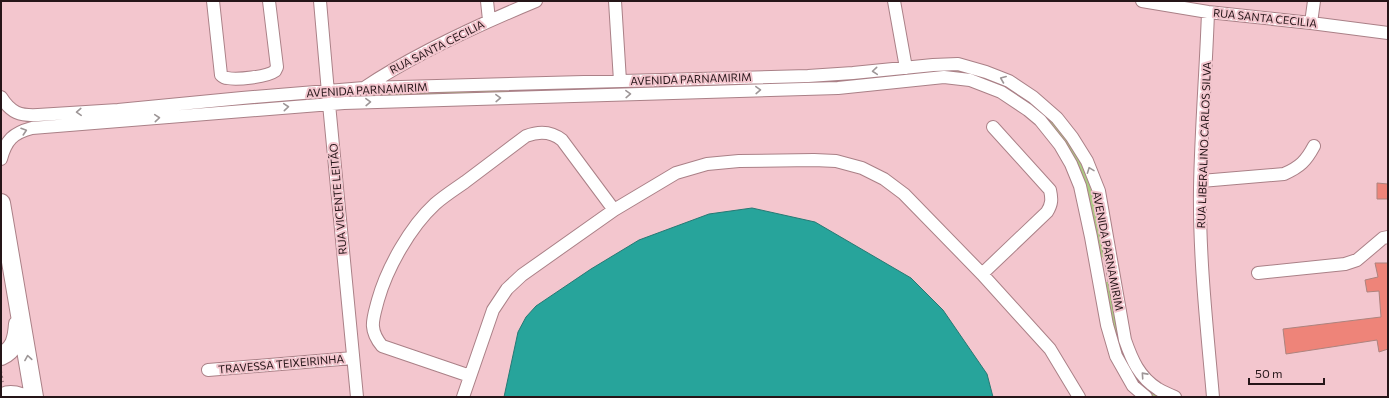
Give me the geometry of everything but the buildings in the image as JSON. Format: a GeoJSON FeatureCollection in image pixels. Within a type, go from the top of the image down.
{"type":"FeatureCollection","features":[{"type":"Feature","properties":{"kind":"highway"},"geometry":{"type":"LineString","coordinates":[[1,203],[34,397]]}},
{"type":"Feature","properties":{"kind":"highway"},"geometry":{"type":"LineString","coordinates":[[1,356],[7,354],[16,342],[18,308]]}},
{"type":"Feature","properties":{"kind":"highway"},"geometry":{"type":"LineString","coordinates":[[3,397],[6,395],[16,395],[21,397]]}},
{"type":"Feature","properties":{"kind":"street"},"geometry":{"type":"LineString","coordinates":[[213,1],[221,75],[227,78],[240,78],[269,74],[275,71],[277,67],[270,1]]}},
{"type":"Feature","properties":{"kind":"street","name":"RUA VICENTE LEITÃO"},"geometry":{"type":"LineString","coordinates":[[320,1],[357,397]]}},
{"type":"Feature","properties":{"kind":"street"},"geometry":{"type":"LineString","coordinates":[[487,1],[489,20]]}},
{"type":"Feature","properties":{"kind":"street","name":"RUA SANTA CECILIA"},"geometry":{"type":"LineString","coordinates":[[344,103],[398,66],[489,20],[536,1]]}},
{"type":"Feature","properties":{"kind":"street"},"geometry":{"type":"LineString","coordinates":[[615,1],[620,81]]}},
{"type":"Feature","properties":{"kind":"street"},"geometry":{"type":"LineString","coordinates":[[894,1],[906,68]]}},
{"type":"Feature","properties":{"kind":"street","name":"RUA SANTA CECILIA"},"geometry":{"type":"LineString","coordinates":[[1142,1],[1208,12],[1388,33]]}},
{"type":"Feature","properties":{"kind":"street"},"geometry":{"type":"LineString","coordinates":[[1311,23],[1314,1]]}},
{"type":"Feature","properties":{"kind":"street","name":"RUA LIBERALINO CARLOS SILVA"},"geometry":{"type":"LineString","coordinates":[[1208,12],[1200,181],[1204,303],[1213,397]]}},
{"type":"Feature","properties":{"kind":"street","name":"AVENIDA PARNAMIRIM"},"geometry":{"type":"LineString","coordinates":[[1,159],[7,143],[12,136],[20,131],[32,128],[242,98],[364,88],[808,76],[906,68],[933,64],[958,64],[986,72],[1009,81],[1033,97],[1057,118],[1072,137],[1087,161],[1098,191],[1125,340],[1133,362],[1143,376],[1158,389],[1175,397]]}},
{"type":"Feature","properties":{"kind":"street","name":"AVENIDA PARNAMIRIM"},"geometry":{"type":"LineString","coordinates":[[1,97],[6,106],[27,116],[118,116],[344,103],[838,88],[944,77],[970,80],[1001,92],[1028,110],[1040,120],[1060,144],[1071,164],[1080,186],[1107,325],[1116,356],[1133,386],[1146,397]]}},
{"type":"Feature","properties":{"kind":"street"},"geometry":{"type":"LineString","coordinates":[[240,78],[242,98]]}},
{"type":"Feature","properties":{"kind":"street"},"geometry":{"type":"LineString","coordinates":[[982,274],[1047,212],[1051,206],[1052,198],[1050,190],[992,127]]}},
{"type":"Feature","properties":{"kind":"street"},"geometry":{"type":"LineString","coordinates":[[470,376],[382,346],[376,339],[373,331],[373,321],[380,294],[400,248],[418,223],[435,204],[526,136],[536,132],[547,132],[558,136],[562,140],[614,210]]}},
{"type":"Feature","properties":{"kind":"street"},"geometry":{"type":"LineString","coordinates":[[1200,181],[1284,174],[1296,169],[1307,159],[1314,146]]}},
{"type":"Feature","properties":{"kind":"street"},"geometry":{"type":"LineString","coordinates":[[463,397],[493,310],[507,290],[522,275],[614,210],[676,173],[707,164],[739,161],[814,160],[836,161],[862,168],[884,178],[904,194],[982,274],[1050,349],[1079,397]]}},
{"type":"Feature","properties":{"kind":"street"},"geometry":{"type":"LineString","coordinates":[[1258,273],[1345,264],[1357,260],[1383,238],[1388,237]]}},
{"type":"Feature","properties":{"kind":"street"},"geometry":{"type":"LineString","coordinates":[[1098,274],[1112,271]]}},
{"type":"Feature","properties":{"kind":"street","name":"TRAVESSA TEIXEIRINHA"},"geometry":{"type":"LineString","coordinates":[[208,370],[353,358]]}},
{"type":"Feature","properties":{"kind":"green space"},"geometry":{"type":"Polygon","coordinates":[[[950,65],[1006,83],[1056,121],[1080,158],[1087,176],[1105,257],[1099,258],[1065,143],[1052,125],[1031,105],[984,80],[962,72],[939,71],[862,82],[372,97],[372,92],[950,65]]]}},
{"type":"Feature","properties":{"kind":"green space"},"geometry":{"type":"Polygon","coordinates":[[[1102,282],[1109,282],[1118,332],[1124,352],[1166,397],[1155,397],[1138,384],[1118,354],[1102,282]]]}},
{"type":"Feature","properties":{"kind":"water"},"geometry":{"type":"Polygon","coordinates":[[[752,208],[815,222],[911,278],[943,310],[987,374],[993,397],[504,397],[518,332],[526,317],[536,306],[591,269],[639,240],[709,214],[752,208]]]}}]}
